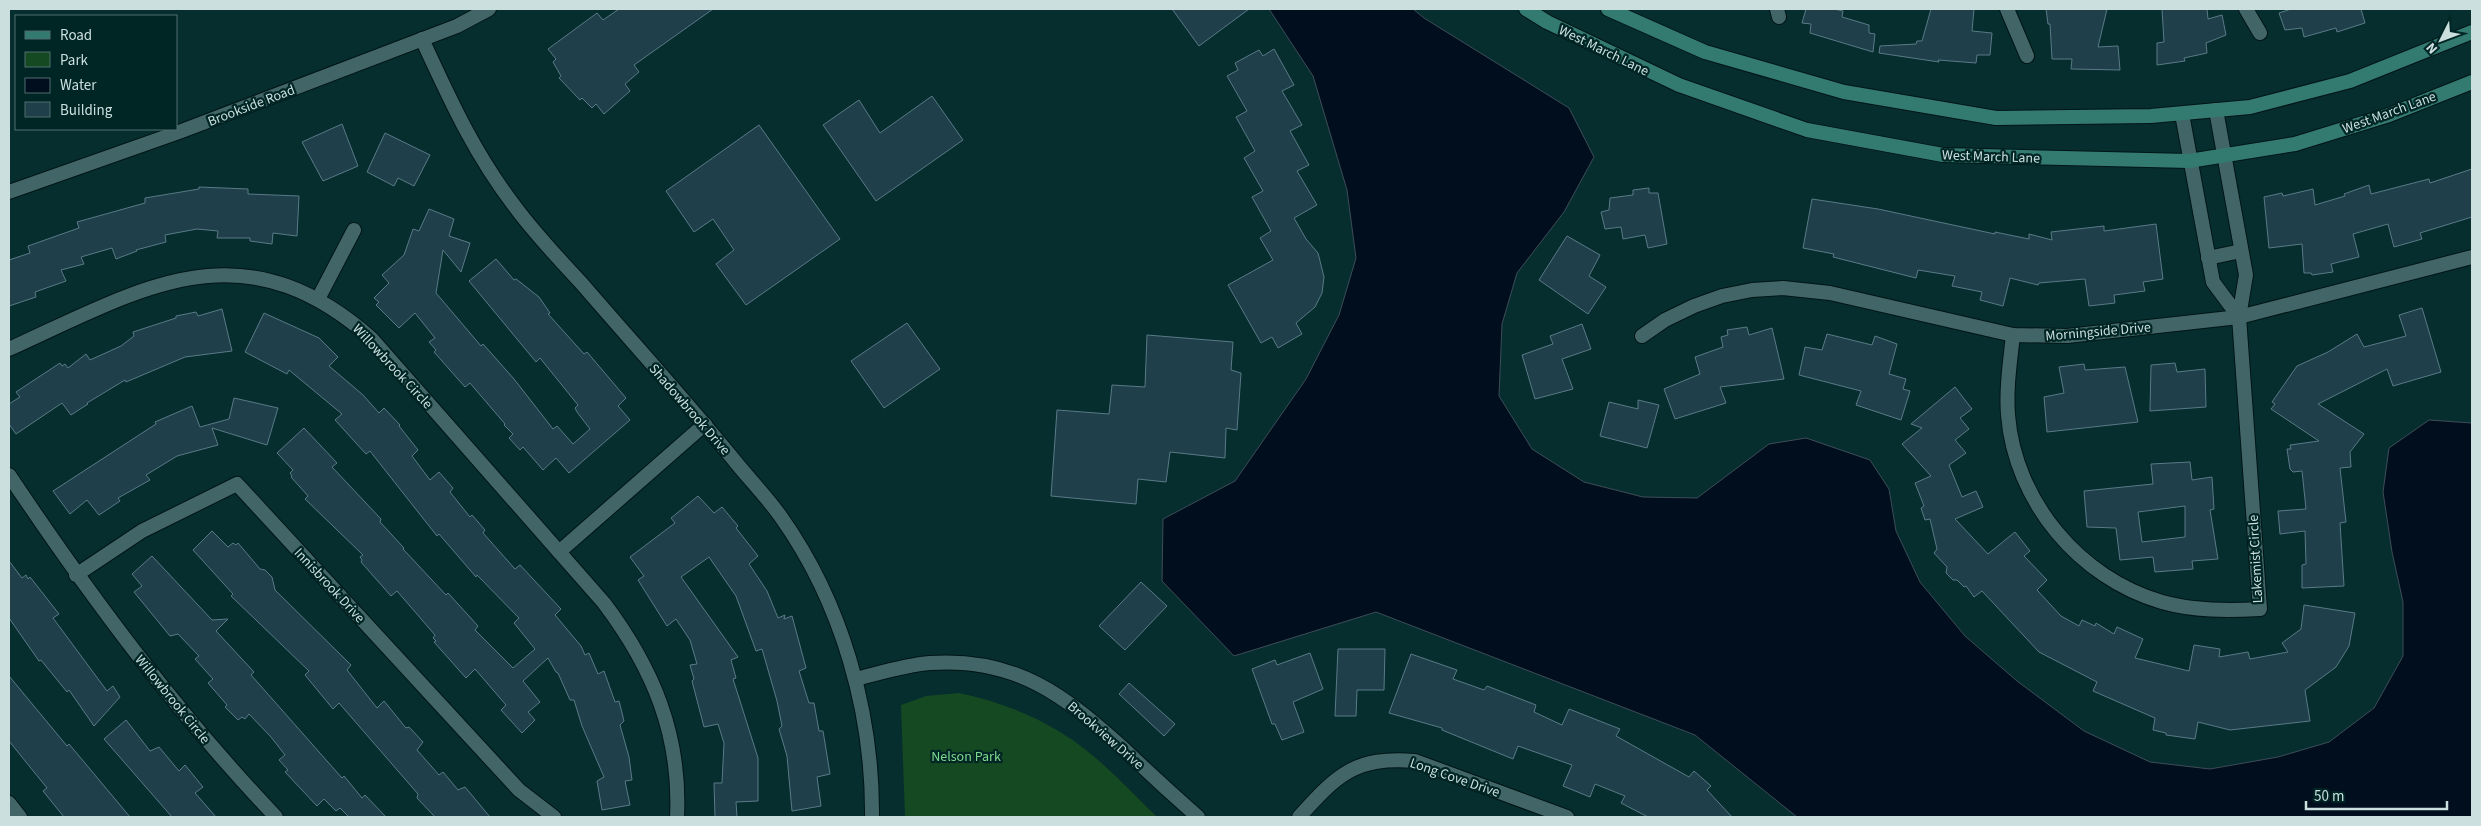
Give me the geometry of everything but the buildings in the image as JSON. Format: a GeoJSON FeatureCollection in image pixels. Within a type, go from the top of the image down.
{"type":"FeatureCollection","features":[{"type":"Feature","properties":{"kind":"main road","name":"West March Lane"},"geometry":{"type":"LineString","coordinates":[[1526,9],[1547,22],[1679,85],[1808,130],[1943,155],[2189,161],[2295,144],[2389,115],[2472,82]]}},
{"type":"Feature","properties":{"kind":"main road"},"geometry":{"type":"LineString","coordinates":[[1608,9],[1704,52],[1844,92],[1996,118],[2182,114],[2250,107],[2350,82],[2472,32]]}},
{"type":"Feature","properties":{"kind":"street","name":"Brookside Road"},"geometry":{"type":"LineString","coordinates":[[9,192],[179,132],[457,26],[489,9]]}},
{"type":"Feature","properties":{"kind":"street"},"geometry":{"type":"LineString","coordinates":[[2007,9],[2027,56]]}},
{"type":"Feature","properties":{"kind":"street"},"geometry":{"type":"LineString","coordinates":[[2246,9],[2260,33]]}},
{"type":"Feature","properties":{"kind":"street","name":"Shadowbrook Drive"},"geometry":{"type":"LineString","coordinates":[[422,39],[469,139],[518,211],[705,424],[781,517],[808,562],[830,606],[856,679],[867,735],[872,787],[872,817]]}},
{"type":"Feature","properties":{"kind":"street","name":"Lakemist Circle"},"geometry":{"type":"LineString","coordinates":[[2013,336],[2008,388],[2008,415],[2012,442],[2021,472],[2034,500],[2051,526],[2074,551],[2099,572],[2162,602],[2196,609],[2228,611],[2260,609],[2238,317],[2246,275],[2216,110]]}},
{"type":"Feature","properties":{"kind":"street"},"geometry":{"type":"LineString","coordinates":[[2182,114],[2189,161],[2214,282],[2238,317]]}},
{"type":"Feature","properties":{"kind":"street"},"geometry":{"type":"LineString","coordinates":[[318,299],[354,230]]}},
{"type":"Feature","properties":{"kind":"street"},"geometry":{"type":"LineString","coordinates":[[2208,258],[2241,251]]}},
{"type":"Feature","properties":{"kind":"street","name":"Morningside Drive"},"geometry":{"type":"LineString","coordinates":[[1642,336],[1665,320],[1694,306],[1722,296],[1752,290],[1783,288],[1830,293],[2013,336],[2066,336],[2238,317],[2472,257]]}},
{"type":"Feature","properties":{"kind":"street","name":"Willowbrook Circle"},"geometry":{"type":"LineString","coordinates":[[9,349],[129,294],[167,281],[192,277],[223,275],[260,278],[293,287],[318,299],[352,321],[372,339],[559,552],[623,628],[642,660],[669,729],[675,762],[677,817]]}},
{"type":"Feature","properties":{"kind":"street"},"geometry":{"type":"LineString","coordinates":[[559,552],[705,424]]}},
{"type":"Feature","properties":{"kind":"street","name":"Willowbrook Circle"},"geometry":{"type":"LineString","coordinates":[[9,475],[76,575],[123,638],[197,729],[276,817]]}},
{"type":"Feature","properties":{"kind":"street","name":"Innisbrook Drive"},"geometry":{"type":"LineString","coordinates":[[76,575],[142,531],[237,484],[519,790],[554,817]]}},
{"type":"Feature","properties":{"kind":"street","name":"Brookview Drive"},"geometry":{"type":"LineString","coordinates":[[856,679],[930,663],[965,664],[996,668],[1028,679],[1053,691],[1081,710],[1198,817]]}},
{"type":"Feature","properties":{"kind":"street","name":"Long Cove Drive"},"geometry":{"type":"LineString","coordinates":[[1299,817],[1334,780],[1352,769],[1370,762],[1391,759],[1415,761],[1567,817]]}},
{"type":"Feature","properties":{"kind":"street"},"geometry":{"type":"LineString","coordinates":[[9,803],[20,817]]}},
{"type":"Feature","properties":{"kind":"green space","name":"Nelson Park"},"geometry":{"type":"Polygon","coordinates":[[[959,693],[1006,706],[1050,726],[1078,744],[1099,761],[1157,817],[905,817],[901,705],[926,696],[959,693]]]}},
{"type":"Feature","properties":{"kind":"water"},"geometry":{"type":"Polygon","coordinates":[[[1269,9],[1413,9],[1424,18],[1569,108],[1594,157],[1564,212],[1517,273],[1502,324],[1499,396],[1532,449],[1584,482],[1643,497],[1697,498],[1769,444],[1806,438],[1870,460],[1889,489],[1896,531],[1920,582],[1965,636],[2017,681],[2084,731],[2150,762],[2210,769],[2278,757],[2329,742],[2374,708],[2403,656],[2403,602],[2392,552],[2383,492],[2389,448],[2429,420],[2472,423],[2472,817],[1797,817],[1695,735],[1376,612],[1234,656],[1162,581],[1163,519],[1235,481],[1306,379],[1339,315],[1356,258],[1347,190],[1313,76],[1269,9]]]}}]}
